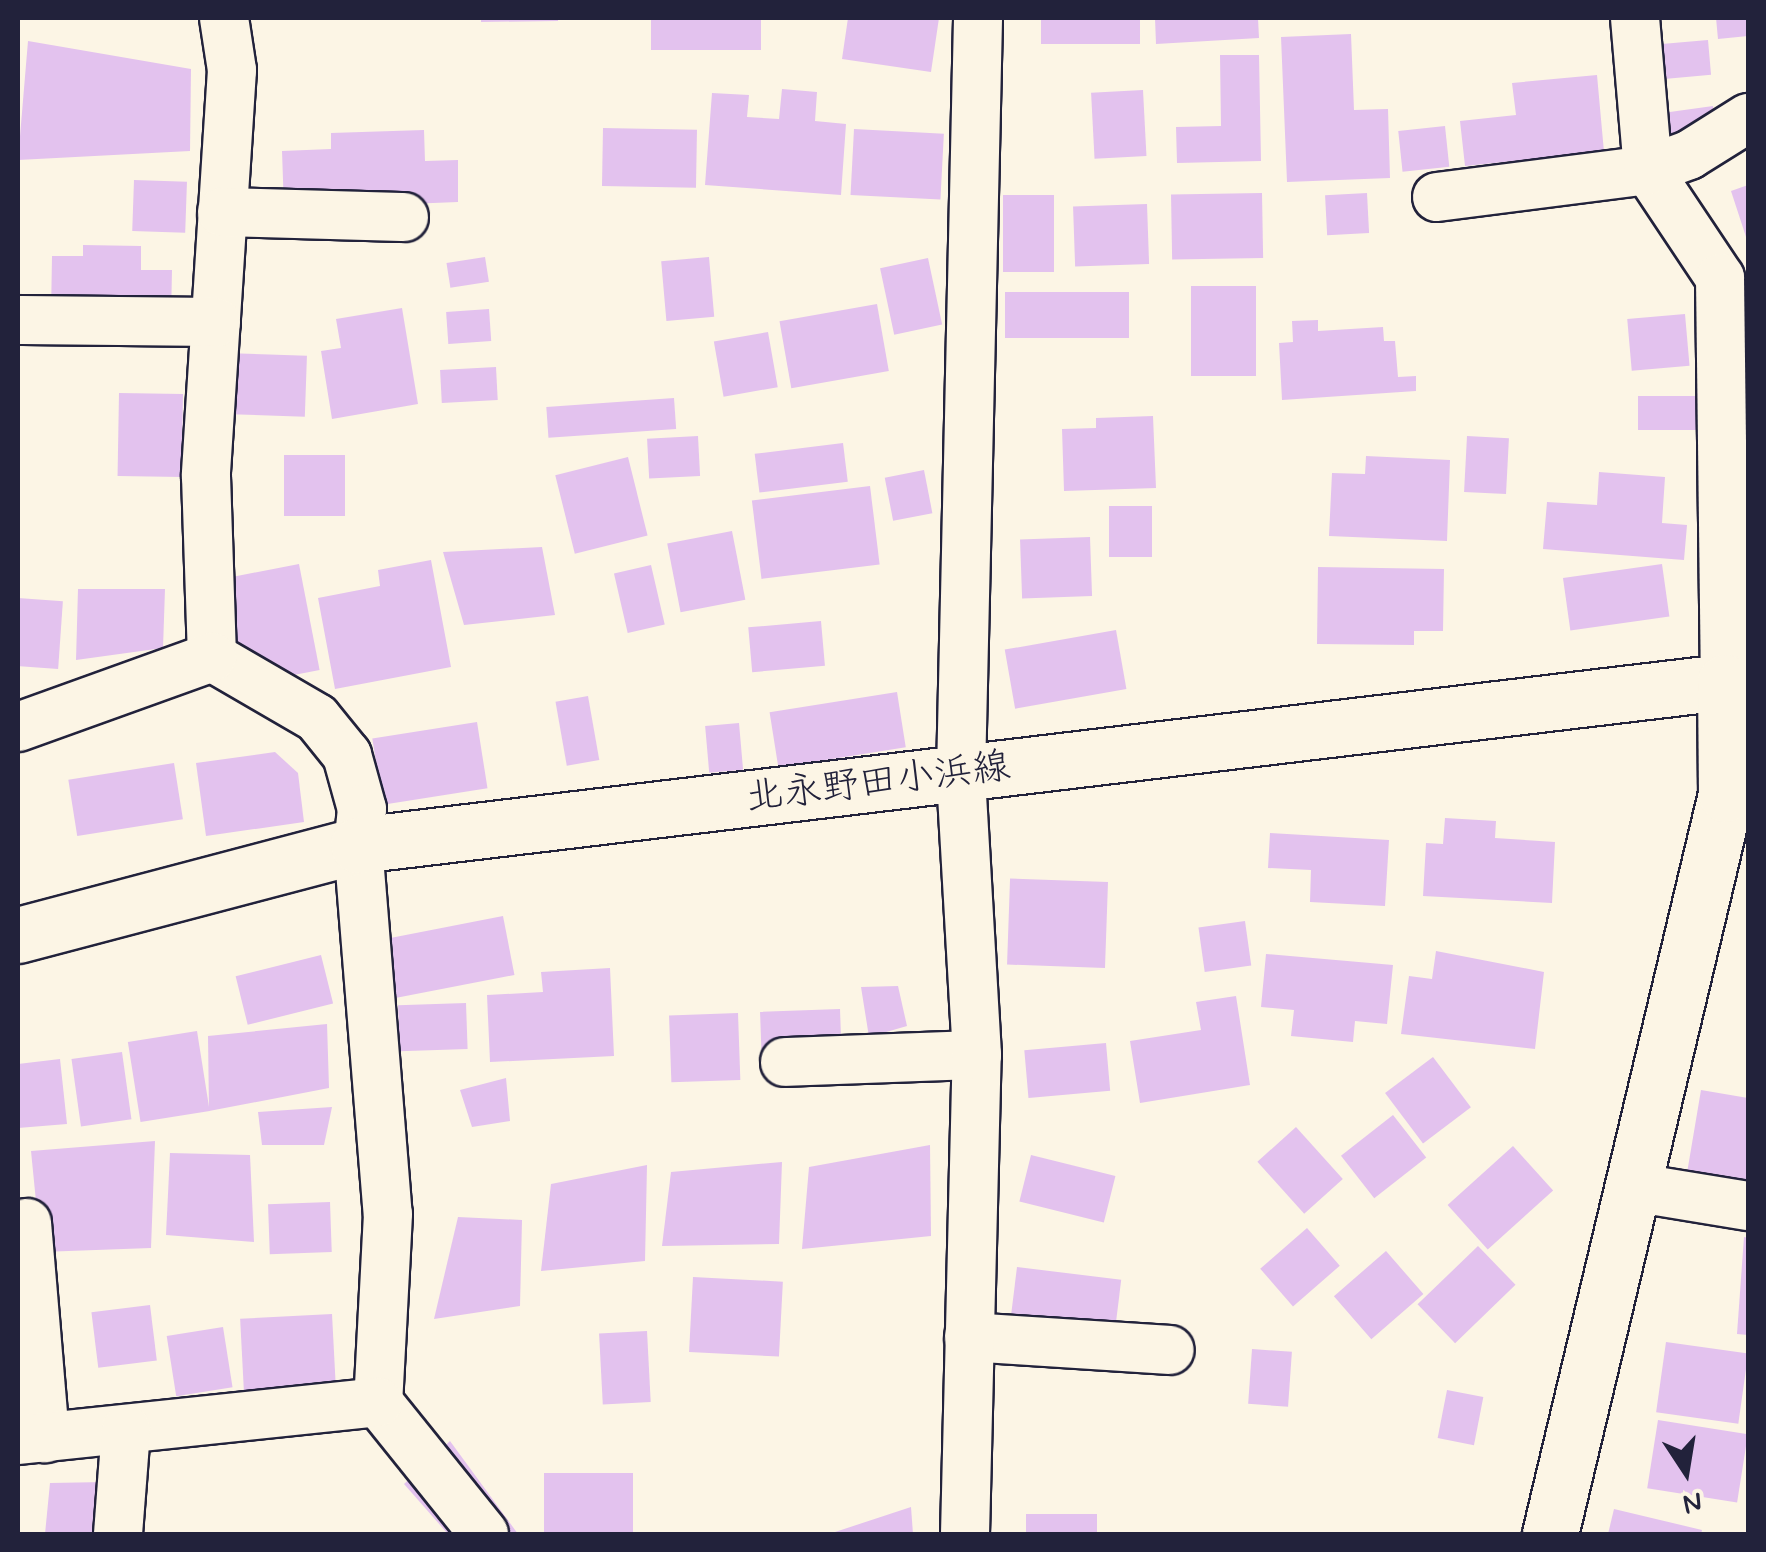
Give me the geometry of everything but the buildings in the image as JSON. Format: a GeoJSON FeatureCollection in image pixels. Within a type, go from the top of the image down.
{"type":"FeatureCollection","features":[{"type":"Feature","properties":{"kind":"main road","name":"北永野田小浜線"},"geometry":{"type":"LineString","coordinates":[[18,935],[358,845],[1737,681]]}},
{"type":"Feature","properties":{"kind":"main road"},"geometry":{"type":"LineString","coordinates":[[1550,1534],[1726,794],[1737,681]]}},
{"type":"Feature","properties":{"kind":"street"},"geometry":{"type":"LineString","coordinates":[[212,657],[206,476],[232,70],[224,18]]}},
{"type":"Feature","properties":{"kind":"street"},"geometry":{"type":"LineString","coordinates":[[965,1534],[977,1055],[962,774],[978,18]]}},
{"type":"Feature","properties":{"kind":"street"},"geometry":{"type":"LineString","coordinates":[[1635,18],[1648,170],[1720,278],[1737,681]]}},
{"type":"Feature","properties":{"kind":"street"},"geometry":{"type":"LineString","coordinates":[[1437,197],[1648,170],[1689,155],[1748,118]]}},
{"type":"Feature","properties":{"kind":"street"},"geometry":{"type":"LineString","coordinates":[[222,212],[404,218]]}},
{"type":"Feature","properties":{"kind":"street"},"geometry":{"type":"LineString","coordinates":[[18,320],[216,322]]}},
{"type":"Feature","properties":{"kind":"street"},"geometry":{"type":"LineString","coordinates":[[18,728],[212,657]]}},
{"type":"Feature","properties":{"kind":"street"},"geometry":{"type":"LineString","coordinates":[[212,657],[317,718],[347,755],[362,809],[358,845],[388,1214],[378,1402],[484,1534]]}},
{"type":"Feature","properties":{"kind":"street"},"geometry":{"type":"LineString","coordinates":[[784,1062],[977,1055]]}},
{"type":"Feature","properties":{"kind":"street"},"geometry":{"type":"LineString","coordinates":[[1632,1187],[1748,1206]]}},
{"type":"Feature","properties":{"kind":"street"},"geometry":{"type":"LineString","coordinates":[[26,1223],[31,1439],[378,1402]]}},
{"type":"Feature","properties":{"kind":"street"},"geometry":{"type":"LineString","coordinates":[[969,1337],[1170,1350]]}},
{"type":"Feature","properties":{"kind":"street"},"geometry":{"type":"LineString","coordinates":[[118,1534],[126,1429]]}}]}
